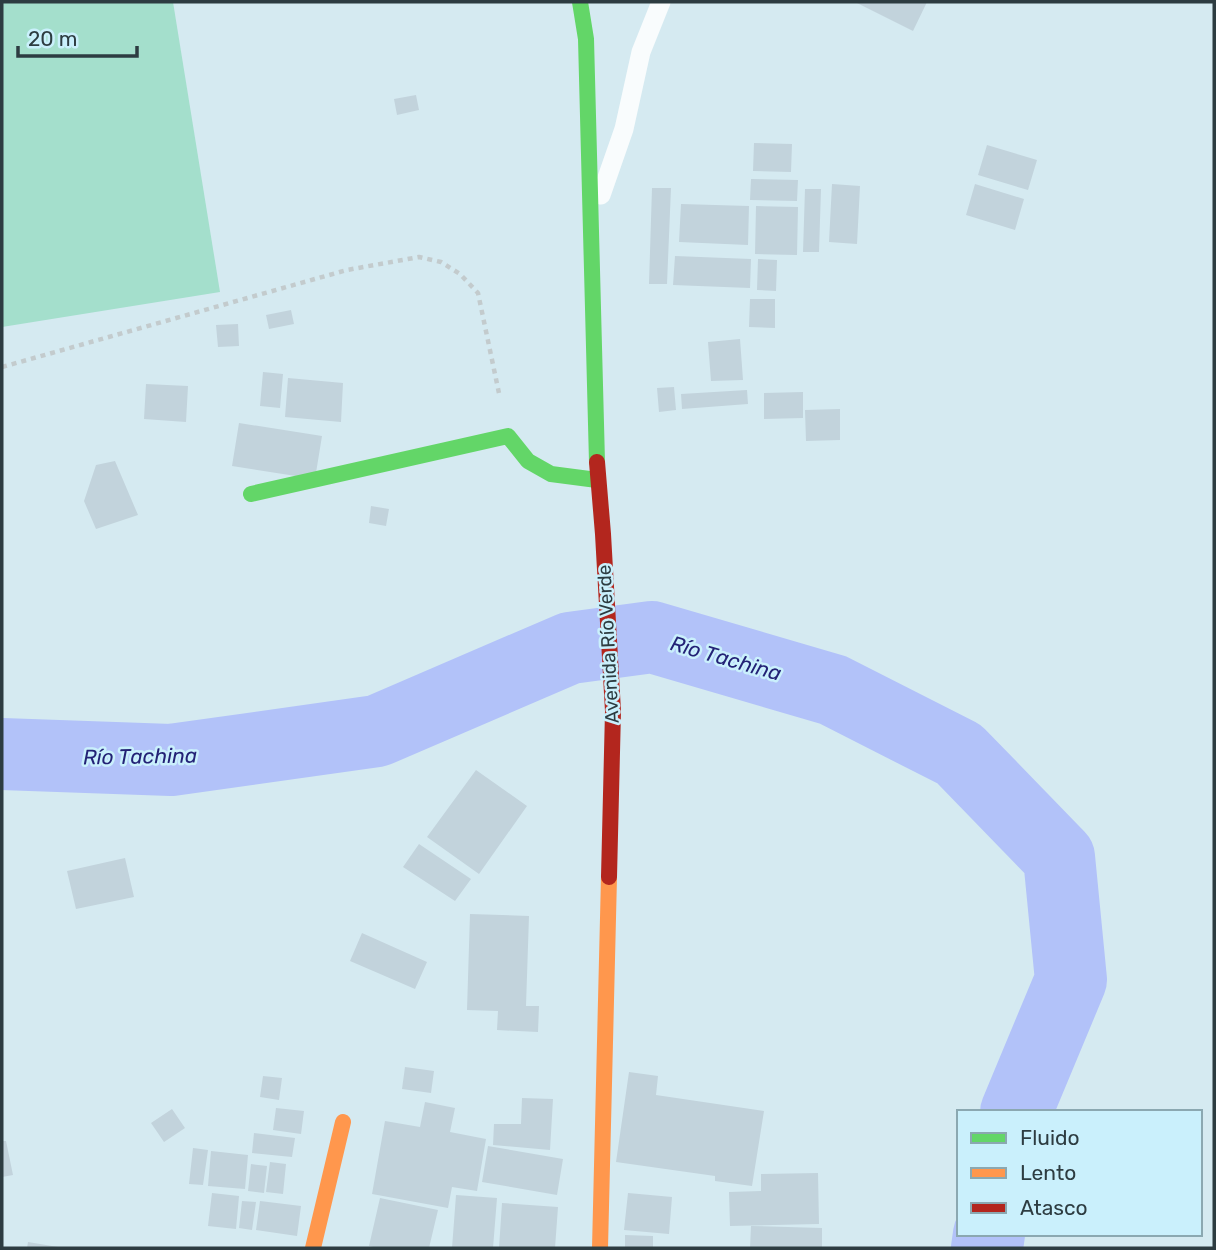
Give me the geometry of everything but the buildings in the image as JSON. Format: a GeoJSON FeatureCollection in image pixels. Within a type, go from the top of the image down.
{"type":"FeatureCollection","features":[{"type":"Feature","properties":{"kind":"main road","name":"Avenida Río Verde"},"geometry":{"type":"LineString","coordinates":[[580,2],[586,39],[597,480],[603,534],[613,711],[600,1248]]}},
{"type":"Feature","properties":{"kind":"main road","name":"Avenida Río Verde"},"geometry":{"type":"LineString","coordinates":[[586,39],[596,2]]}},
{"type":"Feature","properties":{"kind":"main road"},"geometry":{"type":"LineString","coordinates":[[251,494],[508,436],[528,461],[551,474],[597,480]]}},
{"type":"Feature","properties":{"kind":"main road"},"geometry":{"type":"LineString","coordinates":[[313,1248],[343,1122]]}},
{"type":"Feature","properties":{"kind":"lane"},"geometry":{"type":"LineString","coordinates":[[590,226],[624,129],[641,52],[661,2]]}},
{"type":"Feature","properties":{"kind":"path"},"geometry":{"type":"LineString","coordinates":[[2,367],[346,270],[419,257],[441,262],[460,274],[478,293],[508,436]]}},
{"type":"Feature","properties":{"kind":"green space"},"geometry":{"type":"Polygon","coordinates":[[[2,2],[173,2],[220,292],[2,327],[2,2]]]}},
{"type":"Feature","properties":{"kind":"waterway","name":"Río Tachina"},"geometry":{"type":"LineString","coordinates":[[2,754],[171,760],[377,731],[570,648],[652,637],[833,690],[959,754],[1059,857],[1071,980],[1017,1110]]}},
{"type":"Feature","properties":{"kind":"waterway","name":"Río Tachina"},"geometry":{"type":"LineString","coordinates":[[987,1248],[989,1236]]}},
{"type":"Feature","properties":{"kind":"traffic: fast"},"geometry":{"type":"LineString","coordinates":[[580,2],[586,39],[597,462]]}},
{"type":"Feature","properties":{"kind":"traffic: fast"},"geometry":{"type":"LineString","coordinates":[[251,494],[508,436],[528,461],[551,474],[597,480]]}},
{"type":"Feature","properties":{"kind":"traffic: slow"},"geometry":{"type":"LineString","coordinates":[[600,1248],[609,877]]}},
{"type":"Feature","properties":{"kind":"traffic: slow"},"geometry":{"type":"LineString","coordinates":[[313,1248],[343,1122]]}},
{"type":"Feature","properties":{"kind":"traffic: jam"},"geometry":{"type":"LineString","coordinates":[[597,462],[613,711],[609,877]]}}]}
